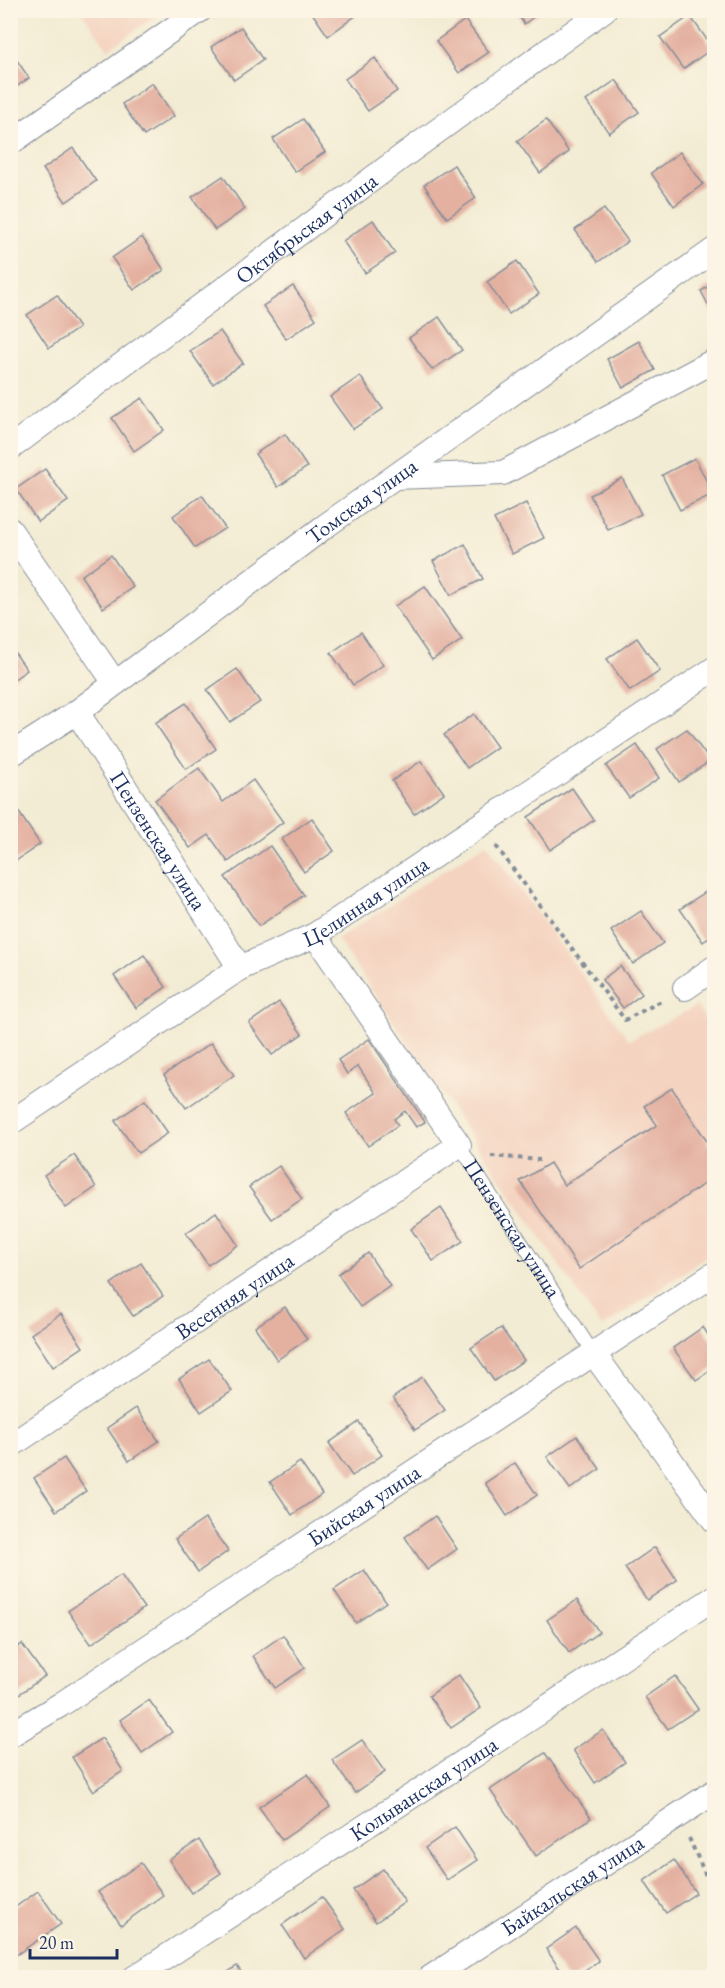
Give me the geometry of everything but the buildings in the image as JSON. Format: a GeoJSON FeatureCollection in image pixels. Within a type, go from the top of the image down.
{"type":"FeatureCollection","features":[{"type":"Feature","properties":{"kind":"street"},"geometry":{"type":"LineString","coordinates":[[10,142],[200,10]]}},
{"type":"Feature","properties":{"kind":"street","name":"Октябрьская улица"},"geometry":{"type":"LineString","coordinates":[[10,448],[604,10]]}},
{"type":"Feature","properties":{"kind":"street","name":"Томская улица"},"geometry":{"type":"LineString","coordinates":[[10,755],[77,712],[395,477],[714,250]]}},
{"type":"Feature","properties":{"kind":"street"},"geometry":{"type":"LineString","coordinates":[[395,477],[503,473],[714,361]]}},
{"type":"Feature","properties":{"kind":"street"},"geometry":{"type":"LineString","coordinates":[[10,530],[115,683]]}},
{"type":"Feature","properties":{"kind":"street","name":"Целинная улица"},"geometry":{"type":"LineString","coordinates":[[10,1123],[240,968],[315,935],[714,669]]}},
{"type":"Feature","properties":{"kind":"street","name":"Пензенская улица"},"geometry":{"type":"LineString","coordinates":[[77,712],[240,968]]}},
{"type":"Feature","properties":{"kind":"street","name":"Пензенская улица"},"geometry":{"type":"LineString","coordinates":[[315,935],[459,1145]]}},
{"type":"Feature","properties":{"kind":"street"},"geometry":{"type":"LineString","coordinates":[[685,988],[714,968]]}},
{"type":"Feature","properties":{"kind":"street","name":"Весенняя улица"},"geometry":{"type":"LineString","coordinates":[[10,1446],[459,1145]]}},
{"type":"Feature","properties":{"kind":"street","name":"Бийская улица"},"geometry":{"type":"LineString","coordinates":[[10,1735],[60,1705],[714,1274]]}},
{"type":"Feature","properties":{"kind":"street","name":"Пензенская улица"},"geometry":{"type":"LineString","coordinates":[[594,1354],[714,1520]]}},
{"type":"Feature","properties":{"kind":"street","name":"Колыванская улица"},"geometry":{"type":"LineString","coordinates":[[134,1977],[714,1598]]}},
{"type":"Feature","properties":{"kind":"street","name":"Байкальская улица"},"geometry":{"type":"LineString","coordinates":[[430,1977],[714,1792]]}},
{"type":"Feature","properties":{"kind":"lane","name":"Пензенская улица"},"geometry":{"type":"LineString","coordinates":[[459,1145],[594,1354]]}},
{"type":"Feature","properties":{"kind":"path"},"geometry":{"type":"LineString","coordinates":[[480,825],[625,1020],[685,988]]}},
{"type":"Feature","properties":{"kind":"path"},"geometry":{"type":"LineString","coordinates":[[459,1145],[483,1155],[540,1160]]}},
{"type":"Feature","properties":{"kind":"path"},"geometry":{"type":"LineString","coordinates":[[679,1815],[714,1894]]}},
{"type":"Feature","properties":{"kind":"shaded area"},"geometry":{"type":"Polygon","coordinates":[[[81,11],[163,11],[108,49],[81,11]]]}},
{"type":"Feature","properties":{"kind":"shaded area"},"geometry":{"type":"Polygon","coordinates":[[[487,843],[629,1040],[697,1006],[714,1033],[714,1252],[602,1328],[337,939],[487,843]]]}}]}
